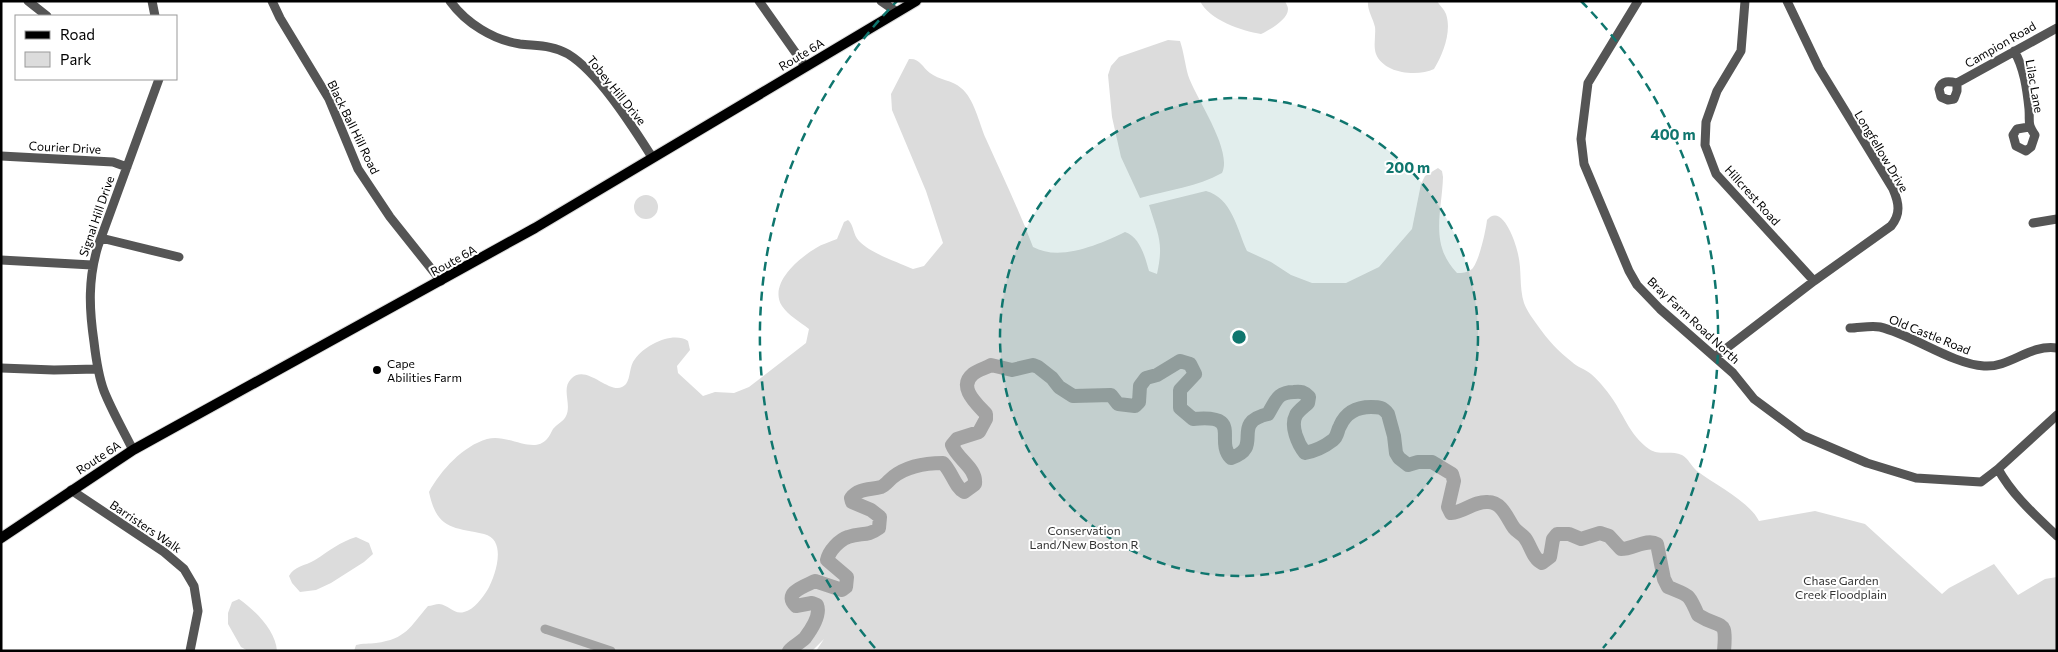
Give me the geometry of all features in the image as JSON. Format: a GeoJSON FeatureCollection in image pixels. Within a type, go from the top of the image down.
{"type":"FeatureCollection","features":[{"type":"Feature","properties":{"kind":"main road","name":"Route 6A"},"geometry":{"type":"LineString","coordinates":[[1,538],[133,450],[535,228],[652,156],[916,1]]}},
{"type":"Feature","properties":{"kind":"street"},"geometry":{"type":"LineString","coordinates":[[28,1],[46,15]]}},
{"type":"Feature","properties":{"kind":"street"},"geometry":{"type":"LineString","coordinates":[[152,1],[155,15]]}},
{"type":"Feature","properties":{"kind":"street","name":"Black Ball Hill Road"},"geometry":{"type":"LineString","coordinates":[[272,1],[280,18],[329,99],[358,168],[390,217],[440,281]]}},
{"type":"Feature","properties":{"kind":"street","name":"Tobey Hill Drive"},"geometry":{"type":"LineString","coordinates":[[450,1],[459,12],[492,36],[520,44],[554,47],[568,54],[597,82],[652,156]]}},
{"type":"Feature","properties":{"kind":"street"},"geometry":{"type":"LineString","coordinates":[[759,1],[805,66]]}},
{"type":"Feature","properties":{"kind":"street"},"geometry":{"type":"LineString","coordinates":[[881,1],[897,12]]}},
{"type":"Feature","properties":{"kind":"street","name":"Bray Farm Road North"},"geometry":{"type":"LineString","coordinates":[[1638,1],[1588,83],[1581,139],[1584,164],[1629,271],[1637,284],[1660,309],[1734,373],[1754,399],[1804,436],[1867,463],[1916,478],[1980,482],[1998,469]]}},
{"type":"Feature","properties":{"kind":"street","name":"Hillcrest Road"},"geometry":{"type":"LineString","coordinates":[[1745,1],[1741,51],[1717,91],[1706,122],[1705,145],[1716,174],[1814,281]]}},
{"type":"Feature","properties":{"kind":"street","name":"Longfellow Drive"},"geometry":{"type":"LineString","coordinates":[[1715,357],[1814,281],[1891,226],[1897,217],[1899,206],[1893,189],[1819,68],[1786,1]]}},
{"type":"Feature","properties":{"kind":"street","name":"Campion Road"},"geometry":{"type":"LineString","coordinates":[[1957,83],[2057,28]]}},
{"type":"Feature","properties":{"kind":"street","name":"Lilac Lane"},"geometry":{"type":"LineString","coordinates":[[2014,51],[2018,57],[2025,86],[2029,111],[2029,127]]}},
{"type":"Feature","properties":{"kind":"street","name":"Signal Hill Drive"},"geometry":{"type":"LineString","coordinates":[[133,450],[108,400],[97,369],[89,312],[89,288],[92,265],[101,238],[159,80]]}},
{"type":"Feature","properties":{"kind":"street","name":"Courier Drive"},"geometry":{"type":"LineString","coordinates":[[1,156],[99,161],[127,167]]}},
{"type":"Feature","properties":{"kind":"street"},"geometry":{"type":"LineString","coordinates":[[2033,223],[2057,218]]}},
{"type":"Feature","properties":{"kind":"street"},"geometry":{"type":"LineString","coordinates":[[101,238],[179,256]]}},
{"type":"Feature","properties":{"kind":"street"},"geometry":{"type":"LineString","coordinates":[[1,260],[92,265]]}},
{"type":"Feature","properties":{"kind":"street","name":"Old Castle Road"},"geometry":{"type":"LineString","coordinates":[[1850,328],[1879,327],[1968,362],[1985,366],[2008,361],[2038,348],[2057,348]]}},
{"type":"Feature","properties":{"kind":"street"},"geometry":{"type":"LineString","coordinates":[[1,368],[97,369]]}},
{"type":"Feature","properties":{"kind":"street"},"geometry":{"type":"LineString","coordinates":[[2057,415],[1998,469],[2021,501],[2057,536]]}},
{"type":"Feature","properties":{"kind":"street","name":"Barristers Walk"},"geometry":{"type":"LineString","coordinates":[[71,490],[164,552],[184,569],[194,586],[198,611],[190,651]]}},
{"type":"Feature","properties":{"kind":"green space"},"geometry":{"type":"Polygon","coordinates":[[[1200,1],[1285,1],[1288,9],[1282,21],[1261,34],[1227,24],[1211,14],[1200,1]]]}},
{"type":"Feature","properties":{"kind":"green space"},"geometry":{"type":"Polygon","coordinates":[[[1368,1],[1437,1],[1446,14],[1448,28],[1441,57],[1434,69],[1419,73],[1402,72],[1386,66],[1380,61],[1375,51],[1375,27],[1369,11],[1368,1]]]}},
{"type":"Feature","properties":{"kind":"green space"},"geometry":{"type":"Polygon","coordinates":[[[1168,40],[1180,41],[1188,75],[1218,138],[1224,163],[1222,173],[1212,178],[1140,198],[1121,157],[1112,117],[1108,75],[1111,66],[1119,57],[1168,40]]]}},
{"type":"Feature","properties":{"kind":"green space"},"geometry":{"type":"Polygon","coordinates":[[[909,59],[918,61],[927,71],[954,83],[966,92],[976,111],[986,139],[1033,247],[1044,251],[1055,253],[1080,250],[1125,232],[1135,238],[1144,254],[1149,271],[1157,274],[1160,246],[1149,205],[1206,191],[1222,200],[1228,207],[1247,251],[1271,262],[1291,275],[1312,283],[1346,283],[1379,267],[1412,229],[1421,184],[1425,176],[1438,168],[1442,171],[1443,177],[1439,227],[1440,239],[1448,262],[1457,273],[1472,269],[1480,253],[1487,220],[1493,216],[1498,216],[1503,220],[1517,249],[1522,297],[1530,315],[1558,350],[1574,364],[1591,374],[1600,383],[1614,401],[1636,437],[1649,449],[1684,456],[1697,471],[1740,500],[1759,521],[1815,511],[1865,524],[1942,594],[1949,588],[1994,564],[2018,595],[2045,579],[2057,577],[2057,651],[816,651],[824,639],[812,651],[354,651],[356,645],[386,641],[401,635],[412,626],[428,606],[439,604],[460,613],[468,611],[478,603],[488,589],[494,576],[498,559],[496,543],[484,534],[448,525],[437,514],[429,492],[446,467],[461,453],[478,442],[495,438],[535,445],[541,443],[549,437],[553,429],[566,416],[568,411],[567,387],[571,379],[577,375],[584,374],[607,385],[620,388],[626,384],[633,362],[640,354],[652,345],[667,339],[682,338],[688,341],[690,350],[677,366],[678,373],[703,396],[715,392],[734,393],[749,387],[806,343],[809,329],[782,306],[779,298],[779,289],[787,272],[794,265],[816,248],[837,239],[844,222],[848,220],[857,239],[870,249],[913,269],[924,266],[943,243],[926,191],[892,110],[891,94],[909,59]]]}},
{"type":"Feature","properties":{"kind":"green space"},"geometry":{"type":"Polygon","coordinates":[[[646,195],[654,199],[658,207],[654,215],[646,219],[638,215],[634,207],[638,199],[646,195]]]}},
{"type":"Feature","properties":{"kind":"green space"},"geometry":{"type":"Polygon","coordinates":[[[356,537],[369,543],[373,554],[364,562],[331,583],[316,590],[300,592],[292,583],[289,576],[294,570],[356,537]]]}},
{"type":"Feature","properties":{"kind":"green space"},"geometry":{"type":"Polygon","coordinates":[[[239,599],[264,622],[273,636],[277,651],[248,651],[241,647],[228,624],[228,613],[232,602],[239,599]]]}},
{"type":"Feature","properties":{"kind":"waterway"},"geometry":{"type":"LineString","coordinates":[[789,651],[805,638],[818,613],[817,605],[812,603],[796,606],[792,601],[793,594],[796,590],[815,581],[842,590],[846,587],[847,577],[827,560],[830,553],[845,538],[871,532],[879,528],[880,517],[871,510],[852,502],[851,498],[854,495],[861,491],[881,487],[904,470],[930,464],[943,463],[958,487],[964,492],[975,484],[973,473],[952,445],[957,439],[979,432],[986,419],[986,414],[968,390],[967,384],[969,379],[977,371],[991,365],[1012,370],[1033,365],[1073,396],[1111,395],[1118,404],[1135,406],[1139,402],[1140,386],[1146,378],[1157,375],[1180,361],[1190,364],[1195,374],[1180,390],[1180,408],[1193,419],[1218,420],[1223,424],[1225,444],[1231,458],[1246,448],[1248,429],[1251,423],[1257,418],[1268,414],[1278,398],[1288,392],[1301,392],[1309,397],[1308,403],[1294,419],[1297,440],[1305,453],[1326,445],[1333,440],[1342,421],[1352,411],[1366,407],[1379,407],[1388,414],[1396,453],[1399,458],[1408,465],[1418,462],[1432,462],[1452,474],[1454,481],[1448,507],[1451,513],[1483,502],[1497,505],[1504,511],[1514,528],[1525,538],[1534,555],[1542,563],[1550,557],[1553,539],[1557,534],[1569,534],[1581,539],[1600,533],[1609,536],[1621,549],[1649,542],[1657,544],[1664,579],[1668,587],[1690,598],[1698,615],[1721,626],[1725,633],[1724,651]]}},
{"type":"Feature","properties":{"kind":"waterway"},"geometry":{"type":"LineString","coordinates":[[545,629],[611,651]]}},
{"type":"Feature","properties":{"kind":"place","name":"Cape Abilities Farm"},"geometry":{"type":"Point","coordinates":[377,370]}},
{"type":"Feature","properties":{"kind":"park label","name":"Conservation Land/New Boston R"},"geometry":{"type":"Point","coordinates":[1084,537]}},
{"type":"Feature","properties":{"kind":"park label","name":"Chase Garden Creek Floodplain"},"geometry":{"type":"Point","coordinates":[1841,587]}}]}
